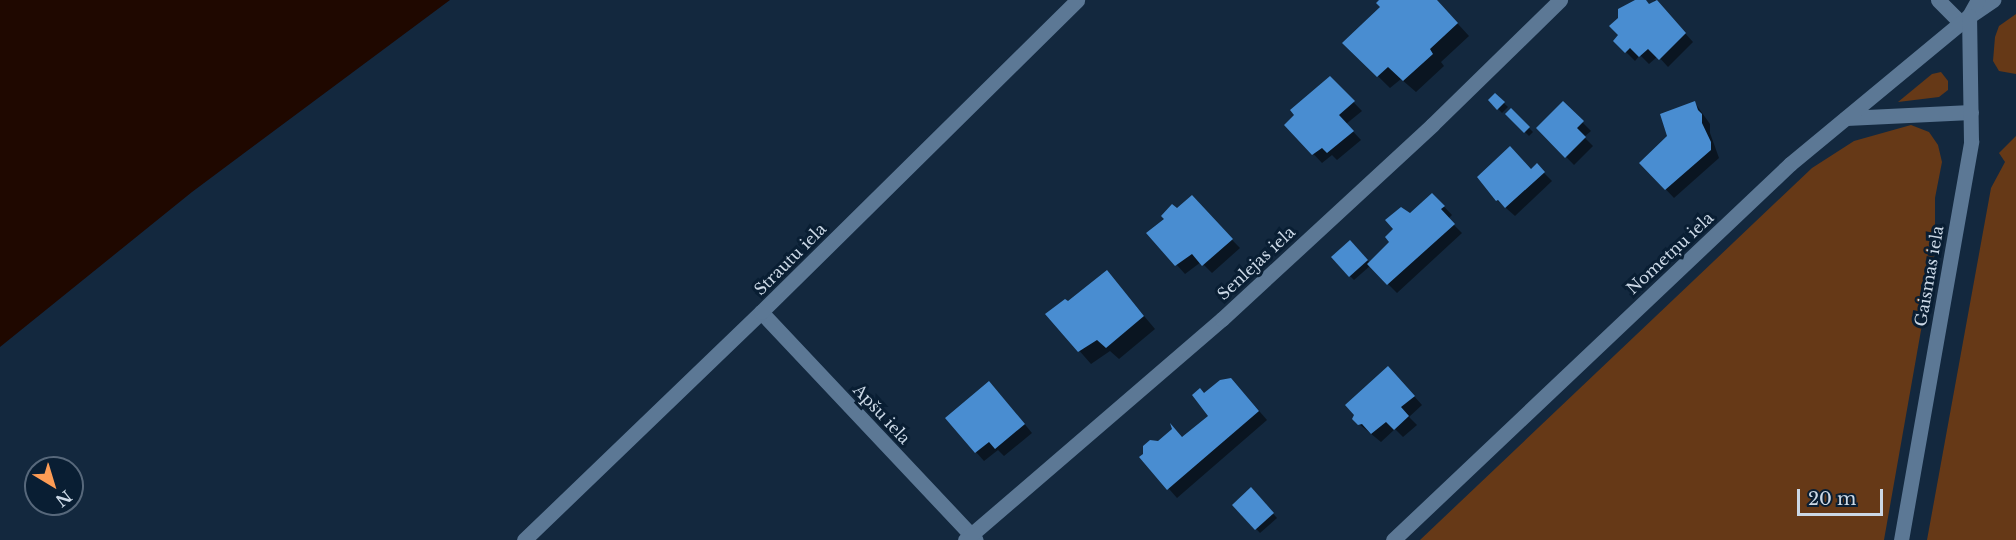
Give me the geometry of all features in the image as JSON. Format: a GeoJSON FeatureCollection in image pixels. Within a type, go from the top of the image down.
{"type":"FeatureCollection","features":[{"type":"Feature","properties":{"kind":"street","name":"Strautu iela"},"geometry":{"type":"LineString","coordinates":[[524,540],[761,312],[1077,0]]}},
{"type":"Feature","properties":{"kind":"street","name":"Senlejas iela"},"geometry":{"type":"LineString","coordinates":[[971,538],[1222,319],[1432,125],[1560,0]]}},
{"type":"Feature","properties":{"kind":"street"},"geometry":{"type":"LineString","coordinates":[[1938,0],[1965,20],[1993,0]]}},
{"type":"Feature","properties":{"kind":"street","name":"Nometņu iela"},"geometry":{"type":"LineString","coordinates":[[1393,540],[1781,173],[1965,20],[1978,0]]}},
{"type":"Feature","properties":{"kind":"street","name":"Gaismas iela"},"geometry":{"type":"LineString","coordinates":[[1900,540],[1971,141],[1965,20]]}},
{"type":"Feature","properties":{"kind":"street"},"geometry":{"type":"LineString","coordinates":[[1846,118],[1971,112]]}},
{"type":"Feature","properties":{"kind":"street","name":"Apšu iela"},"geometry":{"type":"LineString","coordinates":[[761,312],[971,538]]}},
{"type":"Feature","properties":{"kind":"shaded area"},"geometry":{"type":"Polygon","coordinates":[[[0,0],[450,0],[192,192],[0,347],[0,0]]]}},
{"type":"Feature","properties":{"kind":"shaded area"},"geometry":{"type":"Polygon","coordinates":[[[2016,14],[2016,74],[1999,71],[1993,61],[1995,37],[1999,26],[2016,14]]]}},
{"type":"Feature","properties":{"kind":"shaded area"},"geometry":{"type":"Polygon","coordinates":[[[1941,72],[1948,81],[1948,90],[1939,97],[1898,102],[1932,74],[1941,72]]]}},
{"type":"Feature","properties":{"kind":"shaded area"},"geometry":{"type":"Polygon","coordinates":[[[1911,125],[1929,132],[1938,145],[1942,162],[1935,198],[1935,251],[1884,540],[1420,540],[1812,168],[1854,141],[1911,125]]]}},
{"type":"Feature","properties":{"kind":"shaded area"},"geometry":{"type":"Polygon","coordinates":[[[2016,136],[2016,540],[1927,540],[1991,188],[2005,162],[1999,153],[2016,136]]]}},
{"type":"Feature","properties":{"kind":"building"},"geometry":{"type":"Polygon","coordinates":[[[1379,0],[1437,0],[1458,23],[1430,49],[1433,54],[1403,81],[1388,67],[1377,77],[1342,43],[1380,7],[1376,3],[1379,0]]]}},
{"type":"Feature","properties":{"kind":"building"},"geometry":{"type":"Polygon","coordinates":[[[1635,0],[1646,0],[1649,4],[1657,0],[1686,33],[1659,60],[1648,49],[1639,57],[1630,48],[1625,53],[1613,41],[1618,35],[1609,26],[1618,18],[1618,9],[1635,0]]]}},
{"type":"Feature","properties":{"kind":"building"},"geometry":{"type":"Polygon","coordinates":[[[1330,76],[1355,101],[1339,115],[1354,131],[1327,153],[1322,148],[1312,155],[1284,125],[1294,115],[1290,110],[1330,76]]]}},
{"type":"Feature","properties":{"kind":"building"},"geometry":{"type":"Polygon","coordinates":[[[1495,93],[1505,102],[1497,110],[1488,100],[1495,93]]]}},
{"type":"Feature","properties":{"kind":"building"},"geometry":{"type":"Polygon","coordinates":[[[1563,101],[1584,121],[1577,128],[1586,137],[1565,158],[1536,128],[1563,101]]]}},
{"type":"Feature","properties":{"kind":"building"},"geometry":{"type":"Polygon","coordinates":[[[1695,101],[1702,114],[1702,123],[1711,142],[1711,150],[1665,190],[1639,163],[1667,136],[1660,114],[1695,101]]]}},
{"type":"Feature","properties":{"kind":"building"},"geometry":{"type":"Polygon","coordinates":[[[1511,108],[1530,127],[1524,133],[1505,114],[1511,108]]]}},
{"type":"Feature","properties":{"kind":"building"},"geometry":{"type":"Polygon","coordinates":[[[1510,146],[1531,169],[1537,163],[1545,172],[1505,208],[1498,200],[1496,201],[1477,177],[1510,146]]]}},
{"type":"Feature","properties":{"kind":"building"},"geometry":{"type":"Polygon","coordinates":[[[1432,193],[1445,206],[1441,209],[1455,224],[1387,285],[1367,264],[1389,242],[1385,237],[1393,229],[1385,220],[1401,207],[1410,213],[1432,193]]]}},
{"type":"Feature","properties":{"kind":"building"},"geometry":{"type":"Polygon","coordinates":[[[1192,195],[1233,239],[1202,266],[1192,254],[1175,266],[1146,233],[1164,219],[1161,216],[1172,204],[1177,208],[1192,195]]]}},
{"type":"Feature","properties":{"kind":"building"},"geometry":{"type":"Polygon","coordinates":[[[1350,240],[1368,260],[1349,277],[1331,257],[1350,240]]]}},
{"type":"Feature","properties":{"kind":"building"},"geometry":{"type":"Polygon","coordinates":[[[1107,270],[1144,316],[1106,348],[1097,340],[1078,352],[1045,314],[1065,299],[1068,301],[1107,270]]]}},
{"type":"Feature","properties":{"kind":"building"},"geometry":{"type":"Polygon","coordinates":[[[1388,366],[1415,396],[1401,407],[1409,416],[1394,430],[1386,422],[1371,434],[1362,424],[1358,425],[1352,419],[1354,415],[1345,405],[1388,366]]]}},
{"type":"Feature","properties":{"kind":"building"},"geometry":{"type":"Polygon","coordinates":[[[1231,378],[1259,411],[1167,490],[1139,457],[1143,454],[1143,446],[1150,440],[1158,441],[1172,429],[1170,423],[1182,437],[1208,416],[1192,395],[1200,388],[1204,393],[1220,380],[1231,378]]]}},
{"type":"Feature","properties":{"kind":"building"},"geometry":{"type":"Polygon","coordinates":[[[989,381],[1025,424],[995,449],[989,442],[975,453],[945,418],[989,381]]]}},
{"type":"Feature","properties":{"kind":"building"},"geometry":{"type":"Polygon","coordinates":[[[1251,487],[1274,513],[1255,530],[1232,505],[1251,487]]]}}]}
